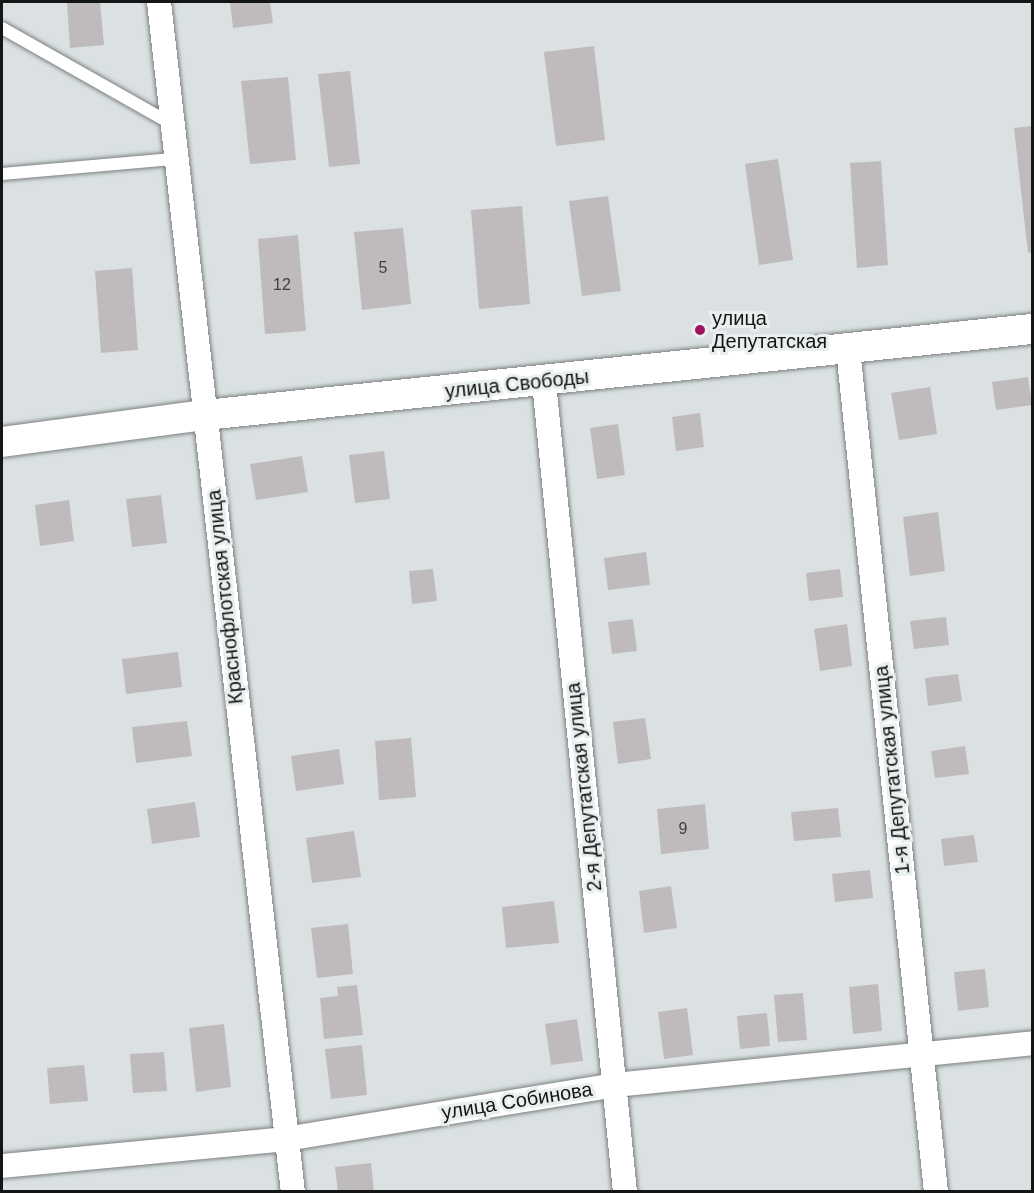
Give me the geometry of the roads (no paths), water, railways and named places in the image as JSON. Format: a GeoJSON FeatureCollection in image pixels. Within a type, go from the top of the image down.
{"type":"FeatureCollection","features":[{"type":"Feature","properties":{"kind":"street","name":"Краснофлотская улица"},"geometry":{"type":"LineString","coordinates":[[159,2],[170,123],[292,1191]]}},
{"type":"Feature","properties":{"kind":"street","name":"улица Свободы"},"geometry":{"type":"LineString","coordinates":[[2,442],[205,415],[544,382],[1032,329]]}},
{"type":"Feature","properties":{"kind":"street","name":"1-я Депутатская улица"},"geometry":{"type":"LineString","coordinates":[[848,350],[936,1191]]}},
{"type":"Feature","properties":{"kind":"street","name":"2-я Депутатская улица"},"geometry":{"type":"LineString","coordinates":[[544,382],[625,1191]]}},
{"type":"Feature","properties":{"kind":"street","name":"улица Собинова"},"geometry":{"type":"LineString","coordinates":[[2,1166],[286,1139],[614,1085],[921,1052],[1032,1043]]}},
{"type":"Feature","properties":{"kind":"lane"},"geometry":{"type":"LineString","coordinates":[[2,28],[170,123]]}},
{"type":"Feature","properties":{"kind":"lane"},"geometry":{"type":"LineString","coordinates":[[2,174],[175,159]]}},
{"type":"Feature","properties":{"kind":"place","name":"улица Депутатская"},"geometry":{"type":"Point","coordinates":[700,330]}}]}
